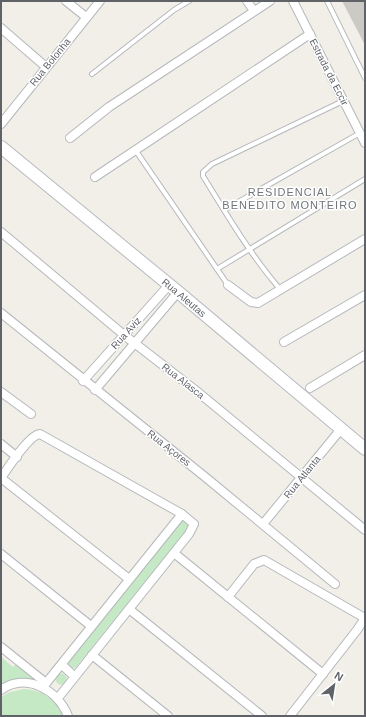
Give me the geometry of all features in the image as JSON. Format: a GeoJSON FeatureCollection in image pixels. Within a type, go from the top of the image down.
{"type":"FeatureCollection","features":[{"type":"Feature","properties":{"kind":"street"},"geometry":{"type":"LineString","coordinates":[[66,1],[86,17]]}},
{"type":"Feature","properties":{"kind":"street","name":"Rua Bolonha"},"geometry":{"type":"LineString","coordinates":[[1,124],[100,1]]}},
{"type":"Feature","properties":{"kind":"street"},"geometry":{"type":"LineString","coordinates":[[247,1],[254,10]]}},
{"type":"Feature","properties":{"kind":"street"},"geometry":{"type":"LineString","coordinates":[[70,138],[109,107],[254,10],[270,1]]}},
{"type":"Feature","properties":{"kind":"street","name":"Estrada da Eccir"},"geometry":{"type":"LineString","coordinates":[[293,1],[365,143]]}},
{"type":"Feature","properties":{"kind":"street"},"geometry":{"type":"LineString","coordinates":[[1,28],[46,67]]}},
{"type":"Feature","properties":{"kind":"street"},"geometry":{"type":"LineString","coordinates":[[95,177],[310,34]]}},
{"type":"Feature","properties":{"kind":"street"},"geometry":{"type":"LineString","coordinates":[[1,109],[8,115]]}},
{"type":"Feature","properties":{"kind":"street","name":"Rua Aleutas"},"geometry":{"type":"LineString","coordinates":[[1,147],[365,449]]}},
{"type":"Feature","properties":{"kind":"street","name":"Rua Alasca"},"geometry":{"type":"LineString","coordinates":[[1,232],[124,335],[303,477],[365,530]]}},
{"type":"Feature","properties":{"kind":"street"},"geometry":{"type":"LineString","coordinates":[[228,285],[251,302],[258,303],[280,288],[365,239]]}},
{"type":"Feature","properties":{"kind":"street","name":"Rua Aviz"},"geometry":{"type":"LineString","coordinates":[[83,381],[124,335],[174,289]]}},
{"type":"Feature","properties":{"kind":"street","name":"Rua Aviz"},"geometry":{"type":"LineString","coordinates":[[95,390],[135,343],[174,289]]}},
{"type":"Feature","properties":{"kind":"street"},"geometry":{"type":"LineString","coordinates":[[284,342],[365,295]]}},
{"type":"Feature","properties":{"kind":"street","name":"Rua Açores"},"geometry":{"type":"LineString","coordinates":[[1,313],[83,381],[263,524],[335,584]]}},
{"type":"Feature","properties":{"kind":"street"},"geometry":{"type":"LineString","coordinates":[[310,388],[365,355]]}},
{"type":"Feature","properties":{"kind":"street"},"geometry":{"type":"LineString","coordinates":[[1,392],[31,414]]}},
{"type":"Feature","properties":{"kind":"street","name":"Rua Atlanta"},"geometry":{"type":"LineString","coordinates":[[263,524],[341,429]]}},
{"type":"Feature","properties":{"kind":"street"},"geometry":{"type":"LineString","coordinates":[[58,698],[194,526],[192,521],[182,514],[40,434],[36,435],[30,440],[1,478],[129,579]]}},
{"type":"Feature","properties":{"kind":"street"},"geometry":{"type":"LineString","coordinates":[[1,444],[17,457]]}},
{"type":"Feature","properties":{"kind":"street"},"geometry":{"type":"LineString","coordinates":[[45,685],[182,514]]}},
{"type":"Feature","properties":{"kind":"street"},"geometry":{"type":"LineString","coordinates":[[174,553],[323,674]]}},
{"type":"Feature","properties":{"kind":"street"},"geometry":{"type":"LineString","coordinates":[[1,554],[91,626]]}},
{"type":"Feature","properties":{"kind":"street"},"geometry":{"type":"LineString","coordinates":[[228,597],[254,564],[264,560],[362,616],[363,619],[359,627],[290,716]]}},
{"type":"Feature","properties":{"kind":"street"},"geometry":{"type":"LineString","coordinates":[[128,609],[262,716]]}},
{"type":"Feature","properties":{"kind":"street"},"geometry":{"type":"LineString","coordinates":[[1,647],[58,698],[68,716]]}},
{"type":"Feature","properties":{"kind":"street"},"geometry":{"type":"LineString","coordinates":[[92,655],[168,716]]}},
{"type":"Feature","properties":{"kind":"street"},"geometry":{"type":"LineString","coordinates":[[62,665],[74,676]]}},
{"type":"Feature","properties":{"kind":"street"},"geometry":{"type":"LineString","coordinates":[[1,690],[17,684],[30,683],[45,685]]}},
{"type":"Feature","properties":{"kind":"lane"},"geometry":{"type":"LineString","coordinates":[[92,74],[174,10],[189,1]]}},
{"type":"Feature","properties":{"kind":"lane"},"geometry":{"type":"LineString","coordinates":[[327,1],[365,78]]}},
{"type":"Feature","properties":{"kind":"lane"},"geometry":{"type":"LineString","coordinates":[[280,288],[257,261],[251,250],[240,236],[203,176],[203,172],[207,168],[343,102]]}},
{"type":"Feature","properties":{"kind":"lane"},"geometry":{"type":"LineString","coordinates":[[224,210],[360,133]]}},
{"type":"Feature","properties":{"kind":"lane"},"geometry":{"type":"LineString","coordinates":[[136,150],[228,285]]}},
{"type":"Feature","properties":{"kind":"lane"},"geometry":{"type":"LineString","coordinates":[[217,269],[251,250],[365,178]]}},
{"type":"Feature","properties":{"kind":"green space"},"geometry":{"type":"Polygon","coordinates":[[[182,521],[189,524],[189,527],[76,667],[72,669],[68,666],[69,661],[182,521]]]}},
{"type":"Feature","properties":{"kind":"green space"},"geometry":{"type":"Polygon","coordinates":[[[1,657],[13,667],[17,663],[37,678],[35,680],[15,680],[1,685],[1,657]]]}},
{"type":"Feature","properties":{"kind":"green space"},"geometry":{"type":"Polygon","coordinates":[[[61,673],[65,675],[67,679],[65,683],[61,685],[57,683],[55,679],[57,675],[61,673]]]}},
{"type":"Feature","properties":{"kind":"green space"},"geometry":{"type":"Polygon","coordinates":[[[24,689],[37,691],[48,696],[63,716],[1,716],[1,697],[10,692],[24,689]]]}},
{"type":"Feature","properties":{"kind":"building"},"geometry":{"type":"Polygon","coordinates":[[[342,1],[365,1],[365,45],[342,1]]]}},
{"type":"Feature","properties":{"kind":"district","name":"RESIDENCIAL BENEDITO MONTEIRO"},"geometry":{"type":"Point","coordinates":[290,198]}}]}
